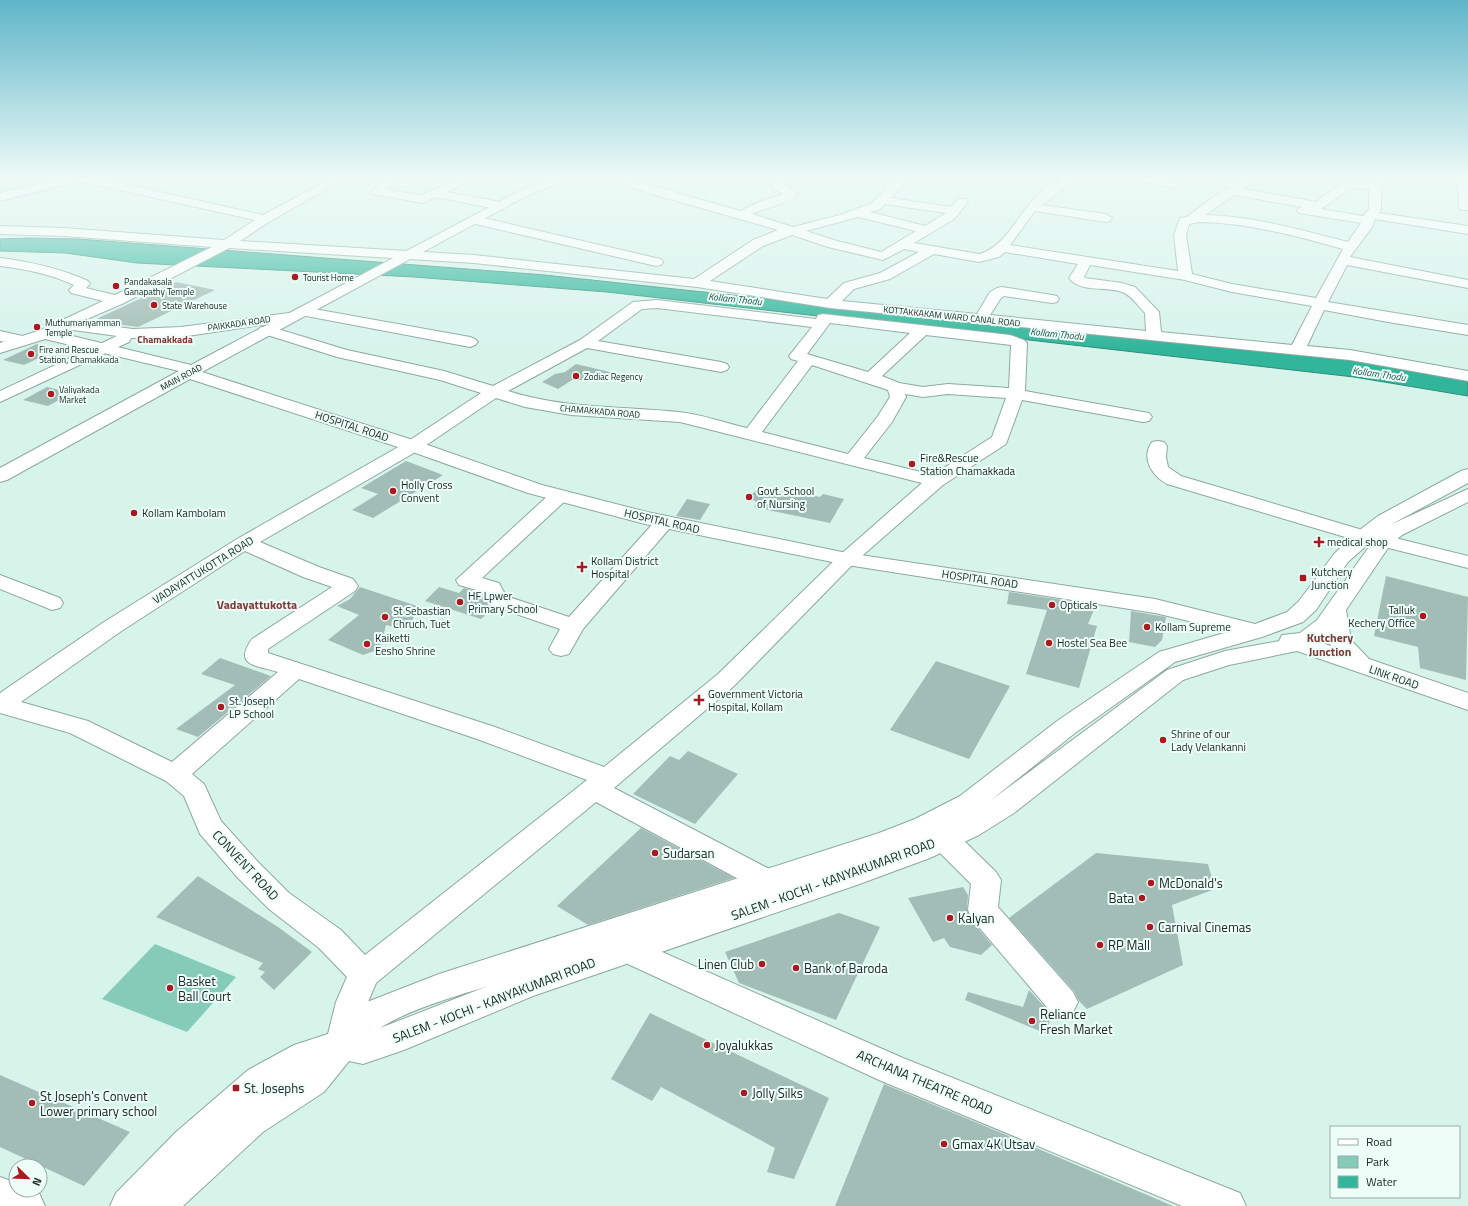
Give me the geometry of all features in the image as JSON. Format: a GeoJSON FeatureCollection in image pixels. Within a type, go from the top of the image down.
{"type":"FeatureCollection","features":[{"type":"Feature","properties":{"kind":"street","name":"KOTTAKKAKAM WARD CANAL ROAD"},"geometry":{"type":"LineString","coordinates":[[90,234],[224,246],[406,258],[474,259],[697,283],[830,304],[1350,354],[1468,376]]}},
{"type":"Feature","properties":{"kind":"street"},"geometry":{"type":"LineString","coordinates":[[0,348],[44,334],[66,325],[175,272],[224,246],[242,234]]}},
{"type":"Feature","properties":{"kind":"street","name":"MAIN ROAD"},"geometry":{"type":"LineString","coordinates":[[0,476],[88,426],[189,374],[266,330],[363,281],[449,234]]}},
{"type":"Feature","properties":{"kind":"street"},"geometry":{"type":"LineString","coordinates":[[537,234],[656,262]]}},
{"type":"Feature","properties":{"kind":"street"},"geometry":{"type":"LineString","coordinates":[[697,283],[758,243],[784,234]]}},
{"type":"Feature","properties":{"kind":"street"},"geometry":{"type":"LineString","coordinates":[[804,234],[833,244],[883,256],[920,234]]}},
{"type":"Feature","properties":{"kind":"street"},"geometry":{"type":"LineString","coordinates":[[902,245],[930,251],[979,258],[994,254],[1002,248],[1012,234]]}},
{"type":"Feature","properties":{"kind":"street"},"geometry":{"type":"LineString","coordinates":[[1180,234],[1185,276]]}},
{"type":"Feature","properties":{"kind":"street"},"geometry":{"type":"LineString","coordinates":[[1300,234],[1351,247]]}},
{"type":"Feature","properties":{"kind":"street"},"geometry":{"type":"LineString","coordinates":[[1297,350],[1343,260],[1359,234]]}},
{"type":"Feature","properties":{"kind":"street"},"geometry":{"type":"LineString","coordinates":[[1002,248],[1185,276],[1232,288],[1388,318],[1468,330]]}},
{"type":"Feature","properties":{"kind":"street"},"geometry":{"type":"LineString","coordinates":[[830,304],[849,286],[885,276],[930,251]]}},
{"type":"Feature","properties":{"kind":"street"},"geometry":{"type":"LineString","coordinates":[[1343,260],[1468,284]]}},
{"type":"Feature","properties":{"kind":"street"},"geometry":{"type":"LineString","coordinates":[[1086,261],[1076,278],[1084,281],[1124,287],[1131,290],[1152,312],[1154,336]]}},
{"type":"Feature","properties":{"kind":"street"},"geometry":{"type":"LineString","coordinates":[[0,262],[31,265],[73,279],[83,284],[76,290]]}},
{"type":"Feature","properties":{"kind":"street"},"geometry":{"type":"LineString","coordinates":[[40,280],[119,300]]}},
{"type":"Feature","properties":{"kind":"street"},"geometry":{"type":"LineString","coordinates":[[985,320],[995,295],[1002,290],[1052,299]]}},
{"type":"Feature","properties":{"kind":"street","name":"VADAYATTUKOTTA ROAD"},"geometry":{"type":"LineString","coordinates":[[0,704],[112,627],[244,543],[412,446],[496,391],[585,343],[638,305],[645,304],[823,324]]}},
{"type":"Feature","properties":{"kind":"street"},"geometry":{"type":"LineString","coordinates":[[298,313],[470,342]]}},
{"type":"Feature","properties":{"kind":"street","name":"PAIKKADA ROAD"},"geometry":{"type":"LineString","coordinates":[[66,325],[133,334],[181,332],[298,313]]}},
{"type":"Feature","properties":{"kind":"street"},"geometry":{"type":"LineString","coordinates":[[342,1045],[352,1002],[364,974],[600,784],[726,680],[847,559],[936,481],[1000,440],[1016,394],[1020,343],[1010,340],[823,318],[823,324],[797,356],[871,378],[895,387],[923,392],[948,389],[1016,394],[1143,417]]}},
{"type":"Feature","properties":{"kind":"street","name":"CHAMAKKADA ROAD"},"geometry":{"type":"LineString","coordinates":[[266,330],[343,354],[444,376],[496,391],[525,402],[570,410],[680,417],[936,481]]}},
{"type":"Feature","properties":{"kind":"street"},"geometry":{"type":"LineString","coordinates":[[871,378],[922,330]]}},
{"type":"Feature","properties":{"kind":"street","name":"HOSPITAL ROAD"},"geometry":{"type":"LineString","coordinates":[[44,334],[185,368],[189,374],[412,446],[559,496],[665,522],[847,559],[1155,606],[1189,613],[1297,642]]}},
{"type":"Feature","properties":{"kind":"street"},"geometry":{"type":"LineString","coordinates":[[0,397],[133,334]]}},
{"type":"Feature","properties":{"kind":"street"},"geometry":{"type":"LineString","coordinates":[[0,336],[22,340]]}},
{"type":"Feature","properties":{"kind":"street"},"geometry":{"type":"LineString","coordinates":[[585,343],[721,367]]}},
{"type":"Feature","properties":{"kind":"street"},"geometry":{"type":"LineString","coordinates":[[751,435],[808,359]]}},
{"type":"Feature","properties":{"kind":"street"},"geometry":{"type":"LineString","coordinates":[[853,460],[886,418],[898,397],[895,387]]}},
{"type":"Feature","properties":{"kind":"street"},"geometry":{"type":"LineString","coordinates":[[1158,446],[1156,462],[1158,469],[1174,480],[1373,538],[1468,562]]}},
{"type":"Feature","properties":{"kind":"street","name":"SALEM - KOCHI - KANYAKUMARI ROAD"},"geometry":{"type":"LineString","coordinates":[[129,1206],[189,1144],[260,1081],[306,1056],[342,1045],[363,1049],[404,1035],[524,985],[844,878],[969,828],[1004,806],[1123,713],[1175,675],[1225,658],[1285,647],[1308,638],[1325,625],[1336,609],[1373,538],[1385,520],[1468,475]]}},
{"type":"Feature","properties":{"kind":"street","name":"SALEM - KOCHI - KANYAKUMARI ROAD"},"geometry":{"type":"LineString","coordinates":[[157,1206],[195,1169],[251,1120],[312,1081],[356,1026],[378,1012],[439,988],[890,841],[925,826],[970,803],[1066,727],[1167,657],[1258,631],[1296,617],[1308,605],[1314,594],[1341,558],[1373,538],[1395,531],[1468,495]]}},
{"type":"Feature","properties":{"kind":"street"},"geometry":{"type":"LineString","coordinates":[[559,496],[467,580],[491,588],[498,600],[573,626]]}},
{"type":"Feature","properties":{"kind":"street"},"geometry":{"type":"LineString","coordinates":[[561,649],[573,626],[665,522]]}},
{"type":"Feature","properties":{"kind":"street"},"geometry":{"type":"LineString","coordinates":[[244,543],[347,586],[260,644],[256,650],[256,657],[294,671],[478,731],[600,784],[767,881]]}},
{"type":"Feature","properties":{"kind":"street"},"geometry":{"type":"LineString","coordinates":[[0,581],[52,603]]}},
{"type":"Feature","properties":{"kind":"street"},"geometry":{"type":"LineString","coordinates":[[1336,609],[1338,640],[1349,654],[1364,666]]}},
{"type":"Feature","properties":{"kind":"street","name":"LINK ROAD"},"geometry":{"type":"LineString","coordinates":[[1297,642],[1468,702]]}},
{"type":"Feature","properties":{"kind":"street"},"geometry":{"type":"LineString","coordinates":[[1225,658],[1299,659],[1364,666]]}},
{"type":"Feature","properties":{"kind":"street"},"geometry":{"type":"LineString","coordinates":[[175,774],[294,671]]}},
{"type":"Feature","properties":{"kind":"street","name":"CONVENT ROAD"},"geometry":{"type":"LineString","coordinates":[[0,704],[79,727],[175,774],[195,791],[210,827],[248,870],[279,902],[330,939],[364,974]]}},
{"type":"Feature","properties":{"kind":"street"},"geometry":{"type":"LineString","coordinates":[[944,839],[986,880],[983,910],[1062,1002]]}},
{"type":"Feature","properties":{"kind":"street","name":"ARCHANA THEATRE ROAD"},"geometry":{"type":"LineString","coordinates":[[628,950],[891,1069],[1227,1206]]}},
{"type":"Feature","properties":{"kind":"street"},"geometry":{"type":"LineString","coordinates":[[0,1195],[26,1206]]}},
{"type":"Feature","properties":{"kind":"green space","name":"Basket Ball Court"},"geometry":{"type":"Polygon","coordinates":[[[155,944],[236,977],[187,1032],[102,999],[155,944]]]}},
{"type":"Feature","properties":{"kind":"water","name":"Kollam Thodu"},"geometry":{"type":"Polygon","coordinates":[[[0,239],[79,239],[545,275],[1066,331],[1317,355],[1468,378],[1468,396],[1354,377],[607,292],[414,277],[137,263],[65,253],[0,251],[0,239]]]}},
{"type":"Feature","properties":{"kind":"building","name":"State Warehouse"},"geometry":{"type":"Polygon","coordinates":[[[176,282],[215,290],[138,327],[92,321],[176,282]]]}},
{"type":"Feature","properties":{"kind":"building","name":"Fire and Rescue Station, Chamakkada"},"geometry":{"type":"Polygon","coordinates":[[[37,344],[58,349],[24,365],[3,360],[37,344]]]}},
{"type":"Feature","properties":{"kind":"building","name":"Zodiac Regency"},"geometry":{"type":"Polygon","coordinates":[[[576,364],[614,373],[614,380],[572,380],[558,389],[542,382],[555,374],[565,372],[576,364]]]}},
{"type":"Feature","properties":{"kind":"building","name":"Valiyakada Market"},"geometry":{"type":"Polygon","coordinates":[[[47,387],[72,393],[48,406],[23,400],[47,387]]]}},
{"type":"Feature","properties":{"kind":"building","name":"Holly Cross Convent"},"geometry":{"type":"Polygon","coordinates":[[[406,461],[443,475],[373,518],[352,510],[378,494],[361,488],[406,461]]]}},
{"type":"Feature","properties":{"kind":"building"},"geometry":{"type":"Polygon","coordinates":[[[761,486],[789,494],[792,491],[820,497],[823,494],[844,499],[830,523],[754,507],[757,502],[748,498],[761,486]]]}},
{"type":"Feature","properties":{"kind":"building"},"geometry":{"type":"Polygon","coordinates":[[[687,499],[710,504],[700,520],[676,516],[687,499]]]}},
{"type":"Feature","properties":{"kind":"building","name":"Talluk Kechery Office"},"geometry":{"type":"Polygon","coordinates":[[[1386,576],[1468,597],[1466,680],[1420,668],[1418,647],[1374,636],[1386,576]]]}},
{"type":"Feature","properties":{"kind":"building","name":"St Sebastian Chruch, Tuet"},"geometry":{"type":"Polygon","coordinates":[[[360,587],[420,607],[412,620],[395,627],[386,625],[380,649],[363,655],[328,640],[359,615],[337,606],[350,599],[360,587]]]}},
{"type":"Feature","properties":{"kind":"building","name":"HF Lpwer Primary School"},"geometry":{"type":"Polygon","coordinates":[[[439,587],[459,593],[464,588],[482,593],[484,598],[482,600],[486,601],[489,606],[493,608],[481,619],[425,601],[439,587]]]}},
{"type":"Feature","properties":{"kind":"building"},"geometry":{"type":"Polygon","coordinates":[[[1009,592],[1096,605],[1088,624],[1097,626],[1079,688],[1026,674],[1047,610],[1007,604],[1009,592]]]}},
{"type":"Feature","properties":{"kind":"building","name":"Kollam Supreme"},"geometry":{"type":"Polygon","coordinates":[[[1131,611],[1166,617],[1162,640],[1155,647],[1129,642],[1131,611]]]}},
{"type":"Feature","properties":{"kind":"building","name":"St. Joseph LP School"},"geometry":{"type":"Polygon","coordinates":[[[220,658],[271,676],[198,737],[176,729],[235,685],[201,674],[220,658]]]}},
{"type":"Feature","properties":{"kind":"building"},"geometry":{"type":"Polygon","coordinates":[[[936,661],[1010,686],[969,759],[890,730],[936,661]]]}},
{"type":"Feature","properties":{"kind":"building"},"geometry":{"type":"Polygon","coordinates":[[[688,751],[738,774],[695,824],[633,794],[670,756],[679,760],[688,751]]]}},
{"type":"Feature","properties":{"kind":"building","name":"Sudarsan"},"geometry":{"type":"Polygon","coordinates":[[[641,828],[734,878],[588,925],[557,906],[641,828]]]}},
{"type":"Feature","properties":{"kind":"building","name":"RP Mall"},"geometry":{"type":"Polygon","coordinates":[[[1096,853],[1208,864],[1215,889],[1172,905],[1183,965],[1087,1009],[1079,1001],[1074,991],[1009,918],[1096,853]]]}},
{"type":"Feature","properties":{"kind":"building"},"geometry":{"type":"Polygon","coordinates":[[[198,876],[278,927],[312,952],[274,990],[260,977],[265,972],[258,969],[263,963],[156,917],[198,876]]]}},
{"type":"Feature","properties":{"kind":"building","name":"Kalyan"},"geometry":{"type":"Polygon","coordinates":[[[963,887],[968,895],[967,910],[971,920],[992,945],[981,955],[950,947],[944,938],[933,942],[908,898],[963,887]]]}},
{"type":"Feature","properties":{"kind":"building","name":"Bank of Baroda"},"geometry":{"type":"Polygon","coordinates":[[[839,913],[880,927],[836,1020],[739,983],[725,952],[839,913]]]}},
{"type":"Feature","properties":{"kind":"building","name":"Reliance Fresh Market"},"geometry":{"type":"Polygon","coordinates":[[[1029,990],[1051,1014],[1047,1034],[965,1000],[968,992],[1023,1007],[1029,990]]]}},
{"type":"Feature","properties":{"kind":"building","name":"Jolly Silks"},"geometry":{"type":"Polygon","coordinates":[[[650,1013],[829,1098],[794,1179],[767,1172],[775,1148],[661,1087],[652,1101],[611,1079],[650,1013]]]}},
{"type":"Feature","properties":{"kind":"building","name":"St Joseph's Convent Lower primary school"},"geometry":{"type":"Polygon","coordinates":[[[0,1075],[130,1132],[84,1186],[48,1169],[48,1158],[24,1158],[0,1147],[0,1075]]]}},
{"type":"Feature","properties":{"kind":"building","name":"Gmax 4K Utsav"},"geometry":{"type":"Polygon","coordinates":[[[884,1084],[1011,1137],[1173,1206],[835,1206],[884,1084]]]}},
{"type":"Feature","properties":{"kind":"place","name":"Tourist Home"},"geometry":{"type":"Point","coordinates":[295,277]}},
{"type":"Feature","properties":{"kind":"place","name":"Pandakasala Ganapathy Temple"},"geometry":{"type":"Point","coordinates":[116,286]}},
{"type":"Feature","properties":{"kind":"place","name":"State Warehouse"},"geometry":{"type":"Point","coordinates":[154,305]}},
{"type":"Feature","properties":{"kind":"place","name":"Muthumariyamman Temple"},"geometry":{"type":"Point","coordinates":[37,327]}},
{"type":"Feature","properties":{"kind":"place","name":"Fire and Rescue Station, Chamakkada"},"geometry":{"type":"Point","coordinates":[31,354]}},
{"type":"Feature","properties":{"kind":"place","name":"Zodiac Regency"},"geometry":{"type":"Point","coordinates":[576,376]}},
{"type":"Feature","properties":{"kind":"place","name":"Valiyakada Market"},"geometry":{"type":"Point","coordinates":[51,394]}},
{"type":"Feature","properties":{"kind":"place","name":"Fire&Rescue Station Chamakkada"},"geometry":{"type":"Point","coordinates":[912,464]}},
{"type":"Feature","properties":{"kind":"place","name":"Holly Cross Convent"},"geometry":{"type":"Point","coordinates":[393,491]}},
{"type":"Feature","properties":{"kind":"place","name":"Govt. School of Nursing"},"geometry":{"type":"Point","coordinates":[749,497]}},
{"type":"Feature","properties":{"kind":"place","name":"Kollam Kambolam"},"geometry":{"type":"Point","coordinates":[134,513]}},
{"type":"Feature","properties":{"kind":"place","name":"medical shop"},"geometry":{"type":"Point","coordinates":[1319,542]}},
{"type":"Feature","properties":{"kind":"place","name":"Kollam District Hospital"},"geometry":{"type":"Point","coordinates":[582,567]}},
{"type":"Feature","properties":{"kind":"place","name":"Kutchery Junction"},"geometry":{"type":"Point","coordinates":[1303,578]}},
{"type":"Feature","properties":{"kind":"place","name":"HF Lpwer Primary School"},"geometry":{"type":"Point","coordinates":[460,602]}},
{"type":"Feature","properties":{"kind":"place","name":"Opticals"},"geometry":{"type":"Point","coordinates":[1052,605]}},
{"type":"Feature","properties":{"kind":"place","name":"Talluk Kechery Office"},"geometry":{"type":"Point","coordinates":[1423,616]}},
{"type":"Feature","properties":{"kind":"place","name":"St Sebastian Chruch, Tuet"},"geometry":{"type":"Point","coordinates":[385,617]}},
{"type":"Feature","properties":{"kind":"place","name":"Kollam Supreme"},"geometry":{"type":"Point","coordinates":[1147,627]}},
{"type":"Feature","properties":{"kind":"place","name":"Hostel Sea Bee"},"geometry":{"type":"Point","coordinates":[1049,643]}},
{"type":"Feature","properties":{"kind":"place","name":"Kaiketti Eesho Shrine"},"geometry":{"type":"Point","coordinates":[367,644]}},
{"type":"Feature","properties":{"kind":"place","name":"Government Victoria Hospital, Kollam"},"geometry":{"type":"Point","coordinates":[699,700]}},
{"type":"Feature","properties":{"kind":"place","name":"St. Joseph LP School"},"geometry":{"type":"Point","coordinates":[221,707]}},
{"type":"Feature","properties":{"kind":"place","name":"Shrine of our Lady Velankanni"},"geometry":{"type":"Point","coordinates":[1163,740]}},
{"type":"Feature","properties":{"kind":"place","name":"Sudarsan"},"geometry":{"type":"Point","coordinates":[655,853]}},
{"type":"Feature","properties":{"kind":"place","name":"McDonald's"},"geometry":{"type":"Point","coordinates":[1151,883]}},
{"type":"Feature","properties":{"kind":"place","name":"Bata"},"geometry":{"type":"Point","coordinates":[1142,898]}},
{"type":"Feature","properties":{"kind":"place","name":"Kalyan"},"geometry":{"type":"Point","coordinates":[950,918]}},
{"type":"Feature","properties":{"kind":"place","name":"Carnival Cinemas"},"geometry":{"type":"Point","coordinates":[1150,927]}},
{"type":"Feature","properties":{"kind":"place","name":"RP Mall"},"geometry":{"type":"Point","coordinates":[1100,945]}},
{"type":"Feature","properties":{"kind":"place","name":"Linen Club"},"geometry":{"type":"Point","coordinates":[762,964]}},
{"type":"Feature","properties":{"kind":"place","name":"Bank of Baroda"},"geometry":{"type":"Point","coordinates":[796,968]}},
{"type":"Feature","properties":{"kind":"place","name":"Basket Ball Court"},"geometry":{"type":"Point","coordinates":[170,988]}},
{"type":"Feature","properties":{"kind":"place","name":"Reliance Fresh Market"},"geometry":{"type":"Point","coordinates":[1032,1021]}},
{"type":"Feature","properties":{"kind":"place","name":"Joyalukkas"},"geometry":{"type":"Point","coordinates":[707,1045]}},
{"type":"Feature","properties":{"kind":"place","name":"St. Josephs"},"geometry":{"type":"Point","coordinates":[236,1088]}},
{"type":"Feature","properties":{"kind":"place","name":"Jolly Silks"},"geometry":{"type":"Point","coordinates":[744,1093]}},
{"type":"Feature","properties":{"kind":"place","name":"St Joseph's Convent Lower primary school"},"geometry":{"type":"Point","coordinates":[32,1103]}},
{"type":"Feature","properties":{"kind":"place","name":"Gmax 4K Utsav"},"geometry":{"type":"Point","coordinates":[944,1144]}},
{"type":"Feature","properties":{"kind":"district","name":"Chamakkada"},"geometry":{"type":"Point","coordinates":[165,339]}},
{"type":"Feature","properties":{"kind":"district","name":"Vadayattukotta"},"geometry":{"type":"Point","coordinates":[257,604]}},
{"type":"Feature","properties":{"kind":"district","name":"Kutchery Junction"},"geometry":{"type":"Point","coordinates":[1330,644]}}]}
